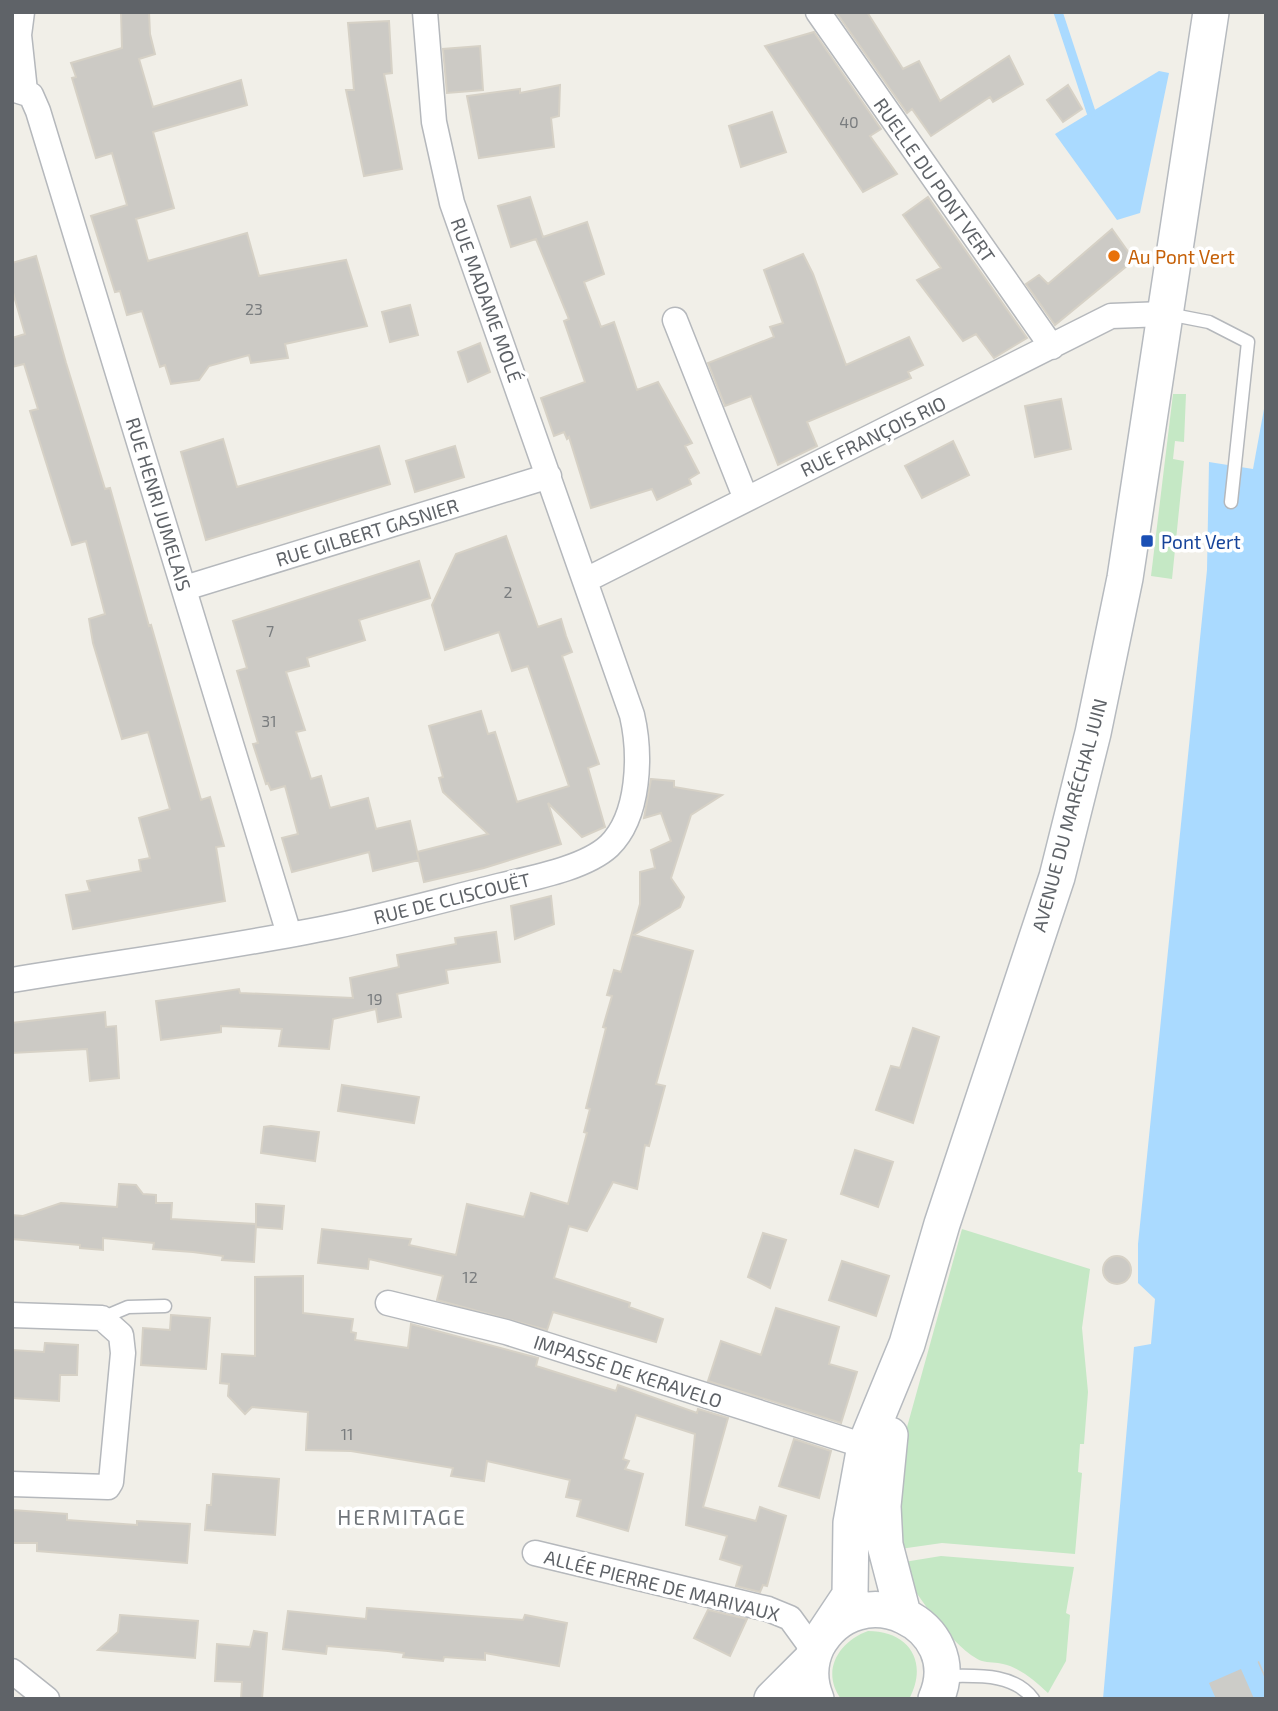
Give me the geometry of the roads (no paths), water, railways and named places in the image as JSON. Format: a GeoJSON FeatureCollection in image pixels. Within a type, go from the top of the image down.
{"type":"FeatureCollection","features":[{"type":"Feature","properties":{"kind":"main road","name":"AVENUE DU MARÉCHAL JUIN"},"geometry":{"type":"LineString","coordinates":[[903,1614],[887,1557],[883,1506],[889,1438],[907,1344],[942,1224],[1057,877],[1093,733],[1125,578],[1211,12]]}},
{"type":"Feature","properties":{"kind":"main road","name":"AVENUE DU MARÉCHAL JUIN"},"geometry":{"type":"LineString","coordinates":[[772,1699],[817,1648],[850,1595],[852,1523],[865,1447],[907,1344]]}},
{"type":"Feature","properties":{"kind":"main road"},"geometry":{"type":"LineString","coordinates":[[816,1699],[811,1679],[817,1648],[840,1619],[860,1610],[882,1609],[903,1614],[927,1633],[940,1661],[938,1687]]}},
{"type":"Feature","properties":{"kind":"street"},"geometry":{"type":"LineString","coordinates":[[19,90],[19,35],[22,12]]}},
{"type":"Feature","properties":{"kind":"street","name":"RUE MADAME MOLÉ"},"geometry":{"type":"LineString","coordinates":[[425,12],[429,81],[441,162],[452,203],[586,580]]}},
{"type":"Feature","properties":{"kind":"street","name":"RUELLE DU PONT VERT"},"geometry":{"type":"LineString","coordinates":[[818,12],[1052,347]]}},
{"type":"Feature","properties":{"kind":"street","name":"RUE HENRI JUMELAIS"},"geometry":{"type":"LineString","coordinates":[[19,90],[31,95],[38,111],[289,934]]}},
{"type":"Feature","properties":{"kind":"street","name":"RUE FRANÇOIS RIO"},"geometry":{"type":"LineString","coordinates":[[586,580],[1111,316],[1164,314]]}},
{"type":"Feature","properties":{"kind":"street"},"geometry":{"type":"LineString","coordinates":[[675,320],[746,499]]}},
{"type":"Feature","properties":{"kind":"street","name":"RUE GILBERT GASNIER"},"geometry":{"type":"LineString","coordinates":[[185,588],[549,476]]}},
{"type":"Feature","properties":{"kind":"street","name":"RUE DE CLISCOUËT"},"geometry":{"type":"LineString","coordinates":[[12,980],[335,926],[547,874],[598,856],[612,844],[623,827],[632,801],[635,729],[586,580]]}},
{"type":"Feature","properties":{"kind":"street","name":"IMPASSE DE KERAVELO"},"geometry":{"type":"LineString","coordinates":[[388,1303],[506,1332],[865,1447]]}},
{"type":"Feature","properties":{"kind":"street"},"geometry":{"type":"LineString","coordinates":[[12,1315],[102,1318],[121,1335],[123,1353],[111,1482],[108,1487],[12,1484]]}},
{"type":"Feature","properties":{"kind":"street","name":"ALLÉE PIERRE DE MARIVAUX"},"geometry":{"type":"LineString","coordinates":[[535,1553],[768,1609],[790,1618],[817,1648]]}},
{"type":"Feature","properties":{"kind":"street"},"geometry":{"type":"LineString","coordinates":[[12,1671],[47,1699]]}},
{"type":"Feature","properties":{"kind":"lane"},"geometry":{"type":"LineString","coordinates":[[1164,314],[1209,322],[1248,342],[1231,502]]}},
{"type":"Feature","properties":{"kind":"lane"},"geometry":{"type":"LineString","coordinates":[[102,1318],[128,1307],[165,1306]]}},
{"type":"Feature","properties":{"kind":"lane"},"geometry":{"type":"LineString","coordinates":[[938,1687],[988,1676],[1022,1688],[1033,1699]]}},
{"type":"Feature","properties":{"kind":"water"},"geometry":{"type":"Polygon","coordinates":[[[1159,71],[1169,73],[1140,213],[1117,220],[1055,134],[1159,71]]]}},
{"type":"Feature","properties":{"kind":"water"},"geometry":{"type":"Polygon","coordinates":[[[1266,398],[1266,1699],[1103,1699],[1134,1347],[1151,1344],[1155,1299],[1138,1283],[1138,1244],[1207,570],[1209,462],[1253,469],[1266,398]]]}},
{"type":"Feature","properties":{"kind":"waterway"},"geometry":{"type":"LineString","coordinates":[[1058,12],[1091,112]]}},
{"type":"Feature","properties":{"kind":"tunnel"},"geometry":{"type":"LineString","coordinates":[[1216,1699],[1266,1677]]}},
{"type":"Feature","properties":{"kind":"place","name":"Au Pont Vert"},"geometry":{"type":"Point","coordinates":[1114,256]}},
{"type":"Feature","properties":{"kind":"place","name":"Pont Vert"},"geometry":{"type":"Point","coordinates":[1147,541]}},
{"type":"Feature","properties":{"kind":"district","name":"HERMITAGE"},"geometry":{"type":"Point","coordinates":[402,1516]}}]}
